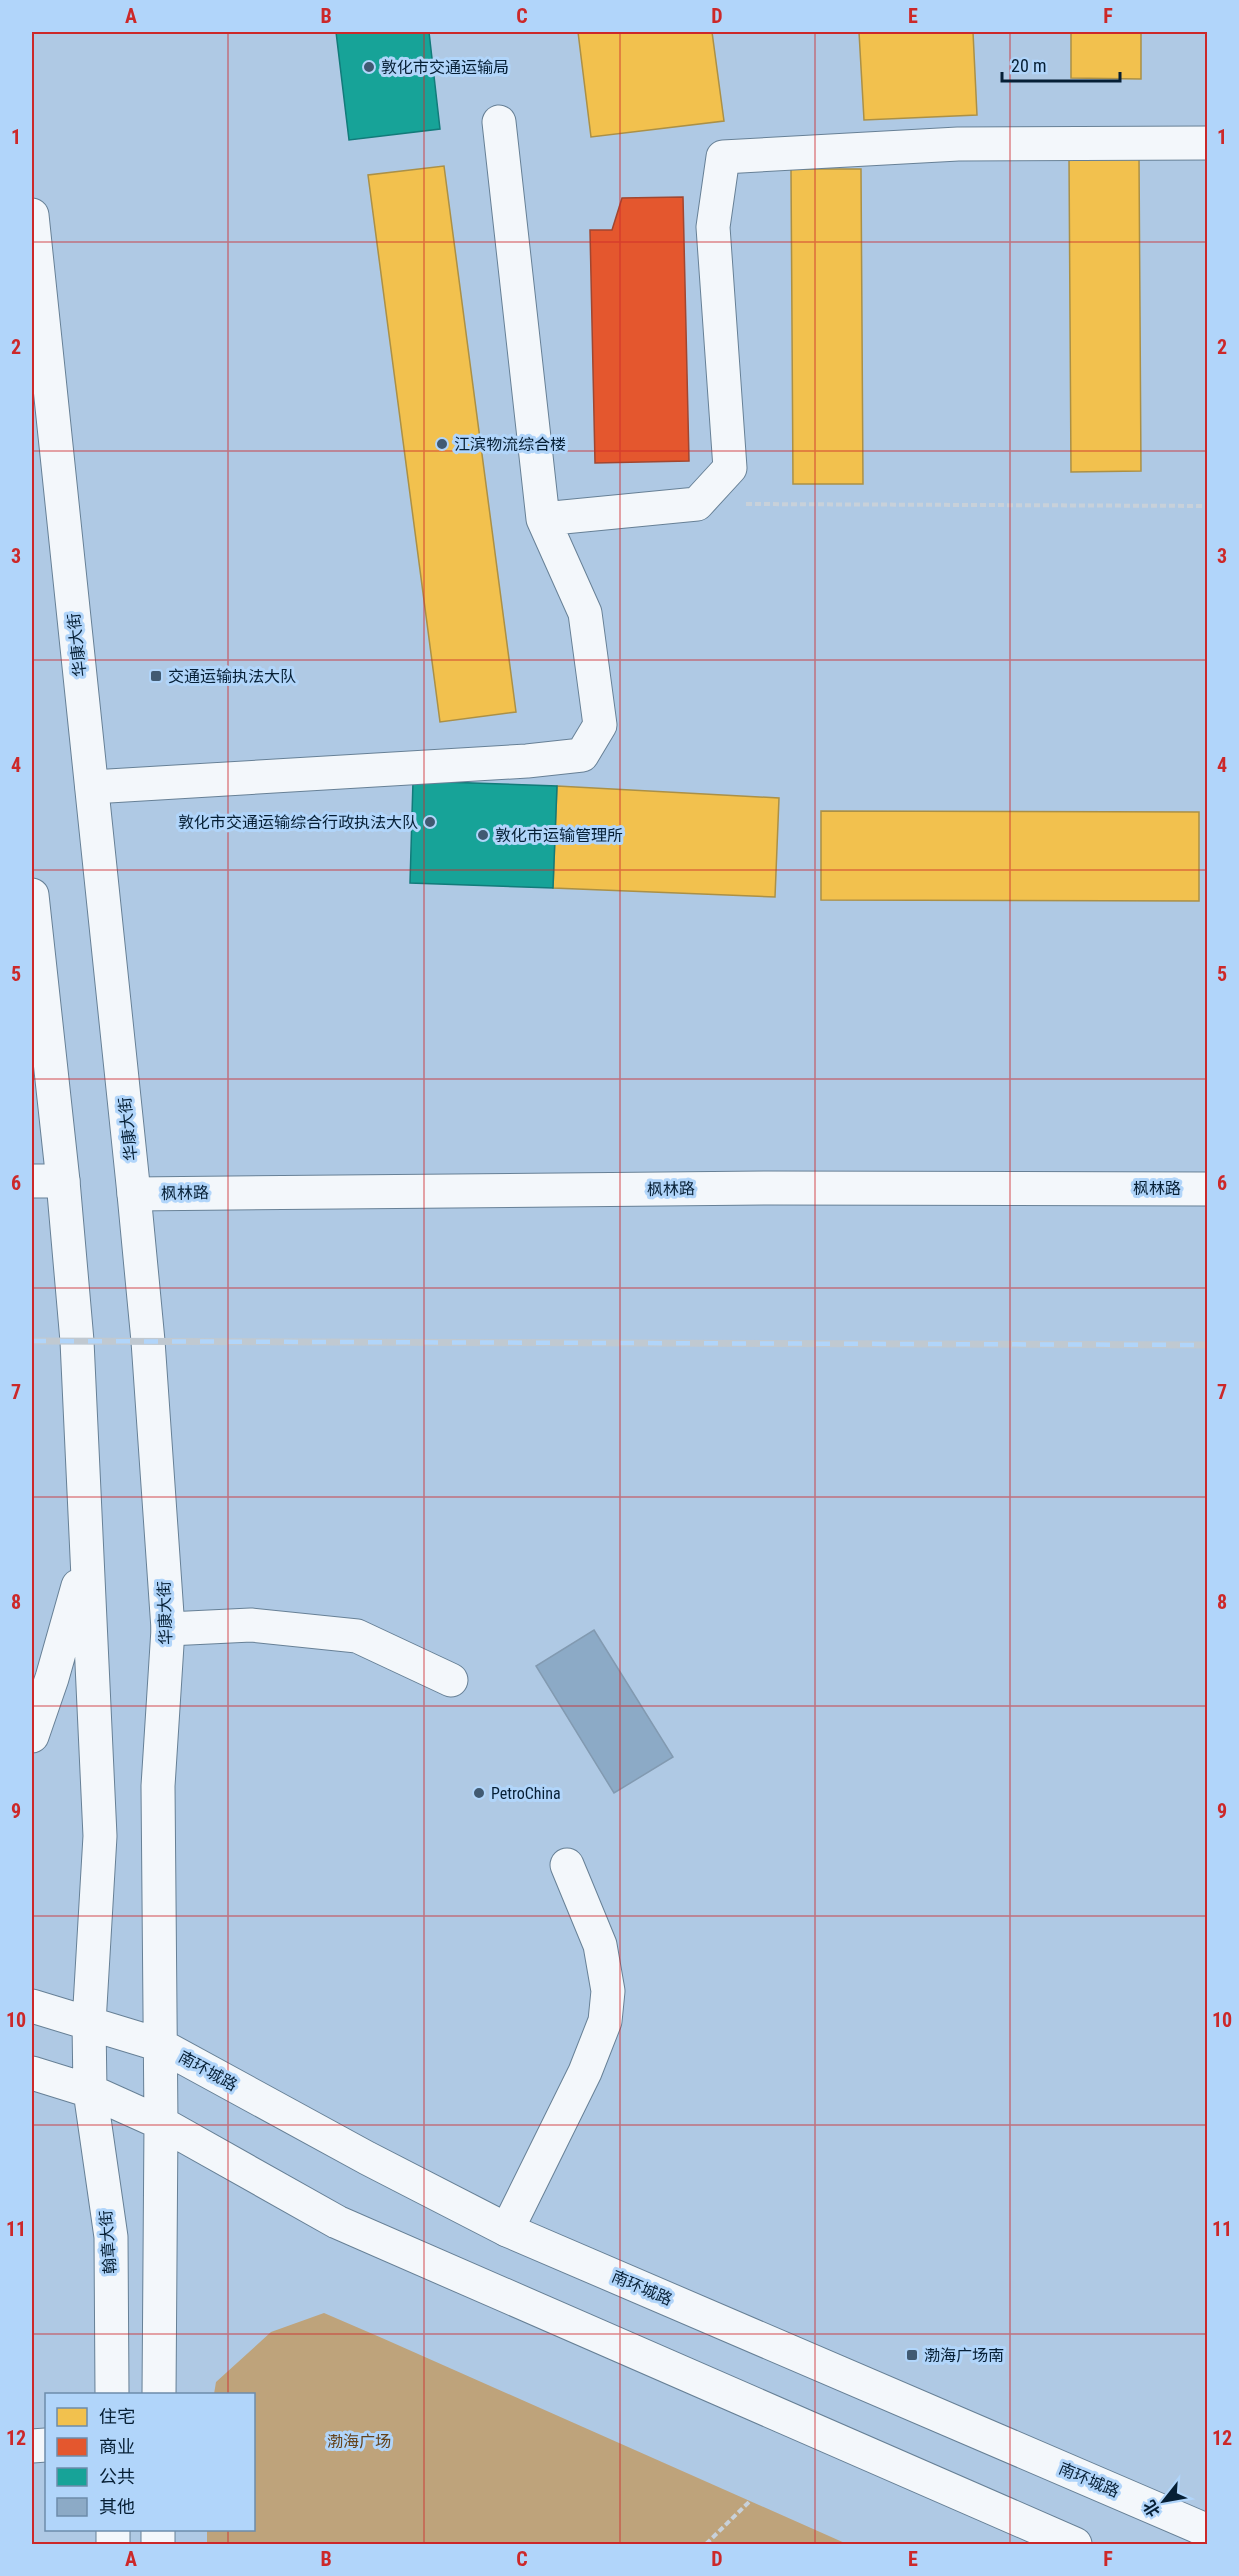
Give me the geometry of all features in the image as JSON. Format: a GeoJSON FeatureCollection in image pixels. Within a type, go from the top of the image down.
{"type":"FeatureCollection","features":[{"type":"Feature","properties":{"kind":"main road"},"geometry":{"type":"LineString","coordinates":[[92,787],[527,761],[582,755],[600,725],[585,613],[543,519],[499,122]]}},
{"type":"Feature","properties":{"kind":"main road"},"geometry":{"type":"LineString","coordinates":[[543,519],[698,504],[730,468],[713,227],[723,157],[958,144],[1208,142]]}},
{"type":"Feature","properties":{"kind":"main road","name":"华康大街"},"geometry":{"type":"LineString","coordinates":[[32,215],[134,1194],[148,1341],[168,1629],[159,1786],[161,2123]]}},
{"type":"Feature","properties":{"kind":"main road"},"geometry":{"type":"LineString","coordinates":[[32,895],[47,1181],[77,1341],[100,1836],[89,2023]]}},
{"type":"Feature","properties":{"kind":"main road","name":"枫林路"},"geometry":{"type":"LineString","coordinates":[[134,1194],[770,1188],[1208,1189]]}},
{"type":"Feature","properties":{"kind":"main road"},"geometry":{"type":"LineString","coordinates":[[32,1736],[52,1678],[86,1558]]}},
{"type":"Feature","properties":{"kind":"main road"},"geometry":{"type":"LineString","coordinates":[[168,1629],[250,1625],[357,1636],[450,1680]]}},
{"type":"Feature","properties":{"kind":"main road"},"geometry":{"type":"LineString","coordinates":[[507,2230],[585,2072],[605,2021],[608,1991],[600,1946],[567,1865]]}},
{"type":"Feature","properties":{"kind":"main road","name":"南环城路"},"geometry":{"type":"LineString","coordinates":[[32,2006],[160,2045],[367,2158],[507,2230],[1208,2531]]}},
{"type":"Feature","properties":{"kind":"main road","name":"翰章大街"},"geometry":{"type":"LineString","coordinates":[[89,2023],[90,2091],[111,2237],[112,2393]]}},
{"type":"Feature","properties":{"kind":"main road"},"geometry":{"type":"LineString","coordinates":[[32,2073],[90,2091],[161,2123],[337,2222],[1074,2544]]}},
{"type":"Feature","properties":{"kind":"main road"},"geometry":{"type":"LineString","coordinates":[[159,2393],[161,2123]]}},
{"type":"Feature","properties":{"kind":"path"},"geometry":{"type":"LineString","coordinates":[[698,504],[1208,506]]}},
{"type":"Feature","properties":{"kind":"path"},"geometry":{"type":"LineString","coordinates":[[705,2544],[750,2502]]}},
{"type":"Feature","properties":{"kind":"green space","name":"渤海广场"},"geometry":{"type":"Polygon","coordinates":[[[324,2313],[847,2544],[207,2544],[207,2531],[255,2531],[255,2393],[214,2393],[216,2382],[271,2332],[324,2313]]]}},
{"type":"Feature","properties":{"kind":"building: 住宅"},"geometry":{"type":"Polygon","coordinates":[[[578,32],[712,32],[724,121],[591,137],[578,32]]]}},
{"type":"Feature","properties":{"kind":"building: 住宅"},"geometry":{"type":"Polygon","coordinates":[[[859,32],[973,32],[977,115],[864,120],[859,32]]]}},
{"type":"Feature","properties":{"kind":"building: 住宅"},"geometry":{"type":"Polygon","coordinates":[[[1071,32],[1141,32],[1141,79],[1071,78],[1071,32]]]}},
{"type":"Feature","properties":{"kind":"building: 住宅"},"geometry":{"type":"Polygon","coordinates":[[[1069,157],[1139,157],[1141,471],[1071,472],[1069,157]]]}},
{"type":"Feature","properties":{"kind":"building: 住宅","name":"江滨物流综合楼"},"geometry":{"type":"Polygon","coordinates":[[[444,166],[516,712],[440,722],[368,175],[444,166]]]}},
{"type":"Feature","properties":{"kind":"building: 住宅"},"geometry":{"type":"Polygon","coordinates":[[[791,169],[861,169],[863,484],[793,484],[791,169]]]}},
{"type":"Feature","properties":{"kind":"building: 住宅"},"geometry":{"type":"Polygon","coordinates":[[[557,786],[779,798],[775,897],[553,888],[557,786]]]}},
{"type":"Feature","properties":{"kind":"building: 住宅"},"geometry":{"type":"Polygon","coordinates":[[[821,811],[1199,812],[1199,901],[821,900],[821,811]]]}},
{"type":"Feature","properties":{"kind":"building: 商业"},"geometry":{"type":"Polygon","coordinates":[[[683,197],[689,461],[595,463],[590,230],[612,230],[622,198],[683,197]]]}},
{"type":"Feature","properties":{"kind":"building: 公共"},"geometry":{"type":"Polygon","coordinates":[[[336,32],[429,32],[440,129],[349,140],[336,32]]]}},
{"type":"Feature","properties":{"kind":"building: 公共","name":"敦化市运输管理所"},"geometry":{"type":"Polygon","coordinates":[[[413,781],[557,786],[553,888],[410,883],[413,781]]]}},
{"type":"Feature","properties":{"kind":"building: 其他"},"geometry":{"type":"Polygon","coordinates":[[[594,1630],[673,1757],[614,1793],[536,1666],[594,1630]]]}},
{"type":"Feature","properties":{"kind":"railway"},"geometry":{"type":"LineString","coordinates":[[32,1341],[1208,1345]]}},
{"type":"Feature","properties":{"kind":"place","name":"敦化市交通运输局"},"geometry":{"type":"Point","coordinates":[369,67]}},
{"type":"Feature","properties":{"kind":"place","name":"江滨物流综合楼"},"geometry":{"type":"Point","coordinates":[442,444]}},
{"type":"Feature","properties":{"kind":"place","name":"交通运输执法大队"},"geometry":{"type":"Point","coordinates":[156,676]}},
{"type":"Feature","properties":{"kind":"place","name":"敦化市交通运输综合行政执法大队"},"geometry":{"type":"Point","coordinates":[430,822]}},
{"type":"Feature","properties":{"kind":"place","name":"敦化市运输管理所"},"geometry":{"type":"Point","coordinates":[483,835]}},
{"type":"Feature","properties":{"kind":"place","name":"PetroChina"},"geometry":{"type":"Point","coordinates":[479,1793]}},
{"type":"Feature","properties":{"kind":"place","name":"渤海广场南"},"geometry":{"type":"Point","coordinates":[912,2355]}}]}
